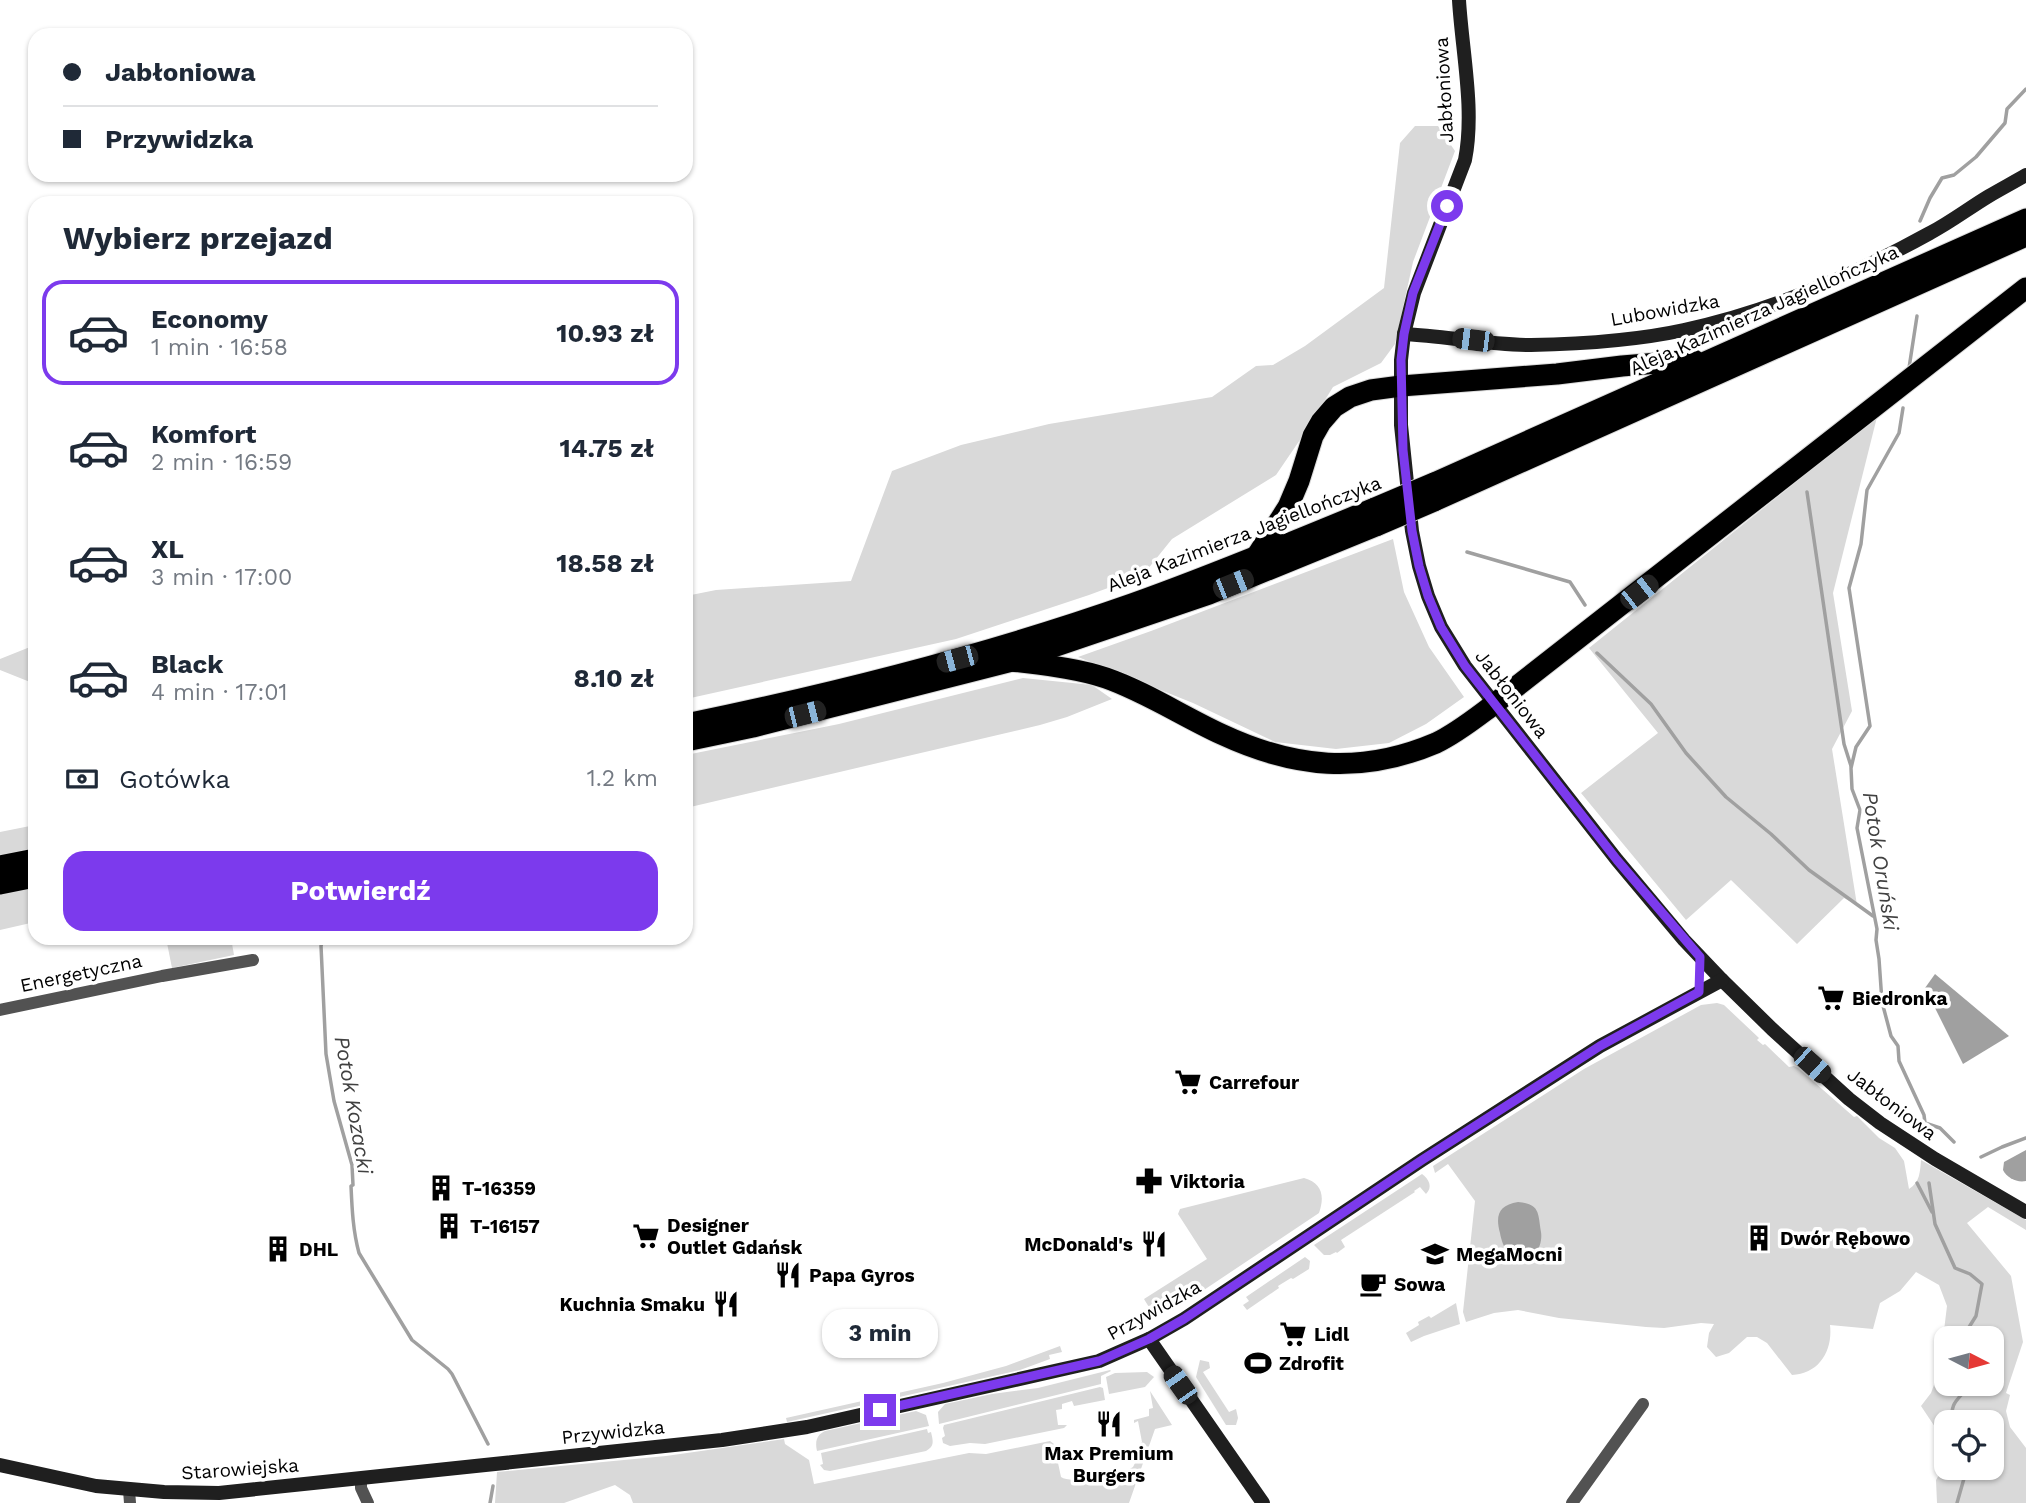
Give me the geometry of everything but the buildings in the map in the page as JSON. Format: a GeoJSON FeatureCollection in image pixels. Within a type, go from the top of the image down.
{"type":"FeatureCollection","features":[{"type":"Feature","properties":{"kind":"highway","name":"Aleja Kazimierza Jagiellończyka"},"geometry":{"type":"LineString","coordinates":[[1434,492],[1710,359],[2026,219]]}},
{"type":"Feature","properties":{"kind":"highway","name":"Aleja Kazimierza Jagiellończyka"},"geometry":{"type":"LineString","coordinates":[[693,740],[753,727],[1012,661],[1209,594],[1376,517],[2026,236]]}},
{"type":"Feature","properties":{"kind":"highway"},"geometry":{"type":"LineString","coordinates":[[1012,661],[1063,668],[1106,678],[1259,750],[1311,763],[1355,763],[1398,756],[1437,742],[1494,704],[2026,288]]}},
{"type":"Feature","properties":{"kind":"highway"},"geometry":{"type":"LineString","coordinates":[[1255,557],[1288,508],[1313,436],[1321,422],[1334,407],[1350,397],[1371,390],[1401,386],[1710,359]]}},
{"type":"Feature","properties":{"kind":"highway","name":"Aleja Kazimierza Jagiellończyka"},"geometry":{"type":"LineString","coordinates":[[693,722],[800,699],[981,652],[1133,603],[1255,557],[1376,517]]}},
{"type":"Feature","properties":{"kind":"highway"},"geometry":{"type":"LineString","coordinates":[[0,866],[28,860]]}},
{"type":"Feature","properties":{"kind":"highway"},"geometry":{"type":"LineString","coordinates":[[0,884],[28,878]]}},
{"type":"Feature","properties":{"kind":"street","name":"Jabłoniowa"},"geometry":{"type":"LineString","coordinates":[[1459,0],[1469,115],[1468,143],[1465,160],[1413,293],[1404,334],[1401,386],[1403,450],[1412,531],[1425,586],[1441,627],[1465,666],[1617,860],[1722,980],[1779,1036],[1870,1115],[1935,1159],[2026,1212]]}},
{"type":"Feature","properties":{"kind":"street","name":"Lubowidzka"},"geometry":{"type":"LineString","coordinates":[[1404,334],[1526,345],[1594,342],[1647,337],[1739,316],[1866,266],[1934,231],[2026,175]]}},
{"type":"Feature","properties":{"kind":"street"},"geometry":{"type":"LineString","coordinates":[[1699,992],[1700,957]]}},
{"type":"Feature","properties":{"kind":"street","name":"Energetyczna"},"geometry":{"type":"LineString","coordinates":[[0,1010],[253,960]]}},
{"type":"Feature","properties":{"kind":"street","name":"Przywidzka"},"geometry":{"type":"LineString","coordinates":[[483,1464],[679,1445],[787,1430],[1099,1361],[1149,1339],[1184,1319],[1422,1160],[1600,1046],[1722,980]]}},
{"type":"Feature","properties":{"kind":"street"},"geometry":{"type":"LineString","coordinates":[[1149,1339],[1263,1503]]}},
{"type":"Feature","properties":{"kind":"street"},"geometry":{"type":"LineString","coordinates":[[1572,1503],[1643,1404]]}},
{"type":"Feature","properties":{"kind":"street","name":"Starowiejska"},"geometry":{"type":"LineString","coordinates":[[0,1465],[129,1496],[219,1493],[483,1464]]}},
{"type":"Feature","properties":{"kind":"street"},"geometry":{"type":"LineString","coordinates":[[360,1478],[360,1488],[368,1503]]}},
{"type":"Feature","properties":{"kind":"shaded area"},"geometry":{"type":"Polygon","coordinates":[[[1415,126],[1438,126],[1455,151],[1413,262],[1395,344],[1381,363],[1333,387],[1276,475],[1172,539],[1143,575],[956,639],[693,697],[693,595],[716,590],[851,581],[892,471],[961,445],[1049,424],[1212,397],[1256,366],[1273,365],[1305,346],[1384,288],[1400,143],[1415,126]]]}},
{"type":"Feature","properties":{"kind":"shaded area"},"geometry":{"type":"Polygon","coordinates":[[[1877,417],[1833,593],[1852,711],[1832,749],[1857,905],[1844,898],[1797,944],[1731,880],[1686,920],[1581,793],[1658,733],[1589,648],[1877,417]]]}},
{"type":"Feature","properties":{"kind":"shaded area"},"geometry":{"type":"Polygon","coordinates":[[[1393,539],[1404,592],[1429,647],[1464,697],[1426,724],[1389,743],[1336,749],[1275,742],[1193,703],[1078,657],[1151,631],[1393,539]]]}},
{"type":"Feature","properties":{"kind":"shaded area"},"geometry":{"type":"Polygon","coordinates":[[[28,648],[28,681],[0,670],[0,659],[28,648]]]}},
{"type":"Feature","properties":{"kind":"shaded area"},"geometry":{"type":"Polygon","coordinates":[[[1023,678],[1092,685],[1112,699],[1040,725],[693,806],[693,754],[839,724],[1023,678]]]}},
{"type":"Feature","properties":{"kind":"shaded area"},"geometry":{"type":"Polygon","coordinates":[[[28,826],[28,849],[0,855],[0,832],[28,826]]]}},
{"type":"Feature","properties":{"kind":"shaded area"},"geometry":{"type":"Polygon","coordinates":[[[28,886],[28,924],[0,930],[0,892],[28,886]]]}},
{"type":"Feature","properties":{"kind":"shaded area"},"geometry":{"type":"Polygon","coordinates":[[[167,945],[232,945],[234,955],[172,968],[167,945]]]}},
{"type":"Feature","properties":{"kind":"shaded area"},"geometry":{"type":"Polygon","coordinates":[[[1935,974],[2009,1036],[1963,1064],[1925,988],[1935,974]]]}},
{"type":"Feature","properties":{"kind":"shaded area"},"geometry":{"type":"Polygon","coordinates":[[[1701,1005],[1724,1005],[1759,1038],[1757,1040],[1765,1044],[1789,1067],[1798,1068],[1854,1117],[1857,1116],[1879,1138],[1895,1148],[1904,1161],[1909,1189],[1920,1173],[1921,1160],[2026,1220],[2026,1230],[1988,1207],[1967,1223],[2011,1276],[2023,1342],[2006,1393],[2010,1395],[2006,1411],[2010,1427],[2026,1448],[2026,1503],[1937,1503],[1936,1480],[2004,1480],[2004,1410],[1934,1410],[1934,1426],[1921,1406],[1934,1385],[1934,1396],[2004,1396],[2004,1326],[1945,1326],[1947,1306],[1939,1285],[1916,1272],[1900,1291],[1880,1303],[1873,1329],[1830,1325],[1829,1344],[1822,1359],[1817,1366],[1802,1374],[1792,1375],[1767,1343],[1757,1337],[1747,1337],[1729,1353],[1716,1357],[1707,1347],[1709,1333],[1714,1324],[1646,1327],[1559,1318],[1518,1310],[1494,1313],[1466,1322],[1463,1312],[1475,1201],[1448,1164],[1435,1173],[1433,1166],[1584,1069],[1701,1005]]]}},
{"type":"Feature","properties":{"kind":"shaded area"},"geometry":{"type":"Polygon","coordinates":[[[2026,1150],[2026,1181],[2013,1179],[2003,1170],[2004,1162],[2026,1150]]]}},
{"type":"Feature","properties":{"kind":"shaded area"},"geometry":{"type":"Polygon","coordinates":[[[1422,1174],[1429,1183],[1426,1194],[1420,1187],[1341,1240],[1345,1247],[1337,1253],[1324,1255],[1314,1245],[1422,1174]]]}},
{"type":"Feature","properties":{"kind":"shaded area"},"geometry":{"type":"Polygon","coordinates":[[[1304,1178],[1315,1183],[1320,1191],[1322,1201],[1319,1213],[1174,1310],[1159,1312],[1150,1308],[1144,1299],[1207,1259],[1178,1214],[1180,1209],[1304,1178]]]}},
{"type":"Feature","properties":{"kind":"shaded area"},"geometry":{"type":"Polygon","coordinates":[[[1518,1202],[1534,1207],[1541,1232],[1536,1253],[1532,1258],[1520,1261],[1514,1259],[1505,1249],[1498,1221],[1503,1208],[1518,1202]]]}},
{"type":"Feature","properties":{"kind":"shaded area"},"geometry":{"type":"Polygon","coordinates":[[[1305,1257],[1310,1261],[1309,1269],[1278,1286],[1279,1288],[1247,1310],[1243,1305],[1249,1301],[1246,1297],[1305,1257]]]}},
{"type":"Feature","properties":{"kind":"shaded area"},"geometry":{"type":"Polygon","coordinates":[[[1456,1303],[1460,1324],[1411,1342],[1406,1333],[1419,1325],[1418,1322],[1429,1316],[1431,1318],[1456,1303]]]}},
{"type":"Feature","properties":{"kind":"shaded area"},"geometry":{"type":"Polygon","coordinates":[[[1060,1346],[1062,1352],[1049,1355],[1050,1359],[1020,1370],[787,1422],[786,1418],[1006,1366],[1060,1346]]]}},
{"type":"Feature","properties":{"kind":"shaded area"},"geometry":{"type":"Polygon","coordinates":[[[1200,1360],[1209,1362],[1210,1368],[1203,1372],[1229,1412],[1236,1409],[1236,1425],[1226,1425],[1196,1377],[1200,1360]]]}},
{"type":"Feature","properties":{"kind":"shaded area"},"geometry":{"type":"Polygon","coordinates":[[[1110,1370],[1101,1376],[1101,1384],[939,1424],[938,1412],[945,1404],[1038,1388],[1110,1370]]]}},
{"type":"Feature","properties":{"kind":"shaded area"},"geometry":{"type":"Polygon","coordinates":[[[1147,1372],[1154,1377],[1145,1387],[1109,1394],[1106,1377],[1115,1373],[1147,1372]]]}},
{"type":"Feature","properties":{"kind":"shaded area"},"geometry":{"type":"Polygon","coordinates":[[[1103,1388],[1105,1400],[1074,1406],[1072,1401],[1062,1404],[1062,1409],[1056,1410],[1058,1425],[1067,1425],[1064,1428],[985,1444],[950,1446],[943,1443],[944,1425],[1103,1388]]]}},
{"type":"Feature","properties":{"kind":"shaded area"},"geometry":{"type":"Polygon","coordinates":[[[1150,1391],[1172,1425],[1155,1429],[1129,1503],[633,1503],[630,1495],[615,1485],[564,1503],[495,1503],[497,1472],[666,1456],[784,1439],[785,1444],[809,1460],[814,1484],[969,1453],[986,1454],[1050,1441],[1054,1444],[1061,1477],[1074,1480],[1093,1478],[1128,1470],[1136,1461],[1140,1462],[1140,1455],[1136,1454],[1135,1448],[1142,1442],[1138,1421],[1134,1423],[1134,1420],[1149,1416],[1149,1409],[1153,1408],[1150,1391]]]}},
{"type":"Feature","properties":{"kind":"shaded area"},"geometry":{"type":"Polygon","coordinates":[[[916,1411],[926,1415],[929,1426],[817,1451],[817,1439],[825,1431],[916,1411]]]}},
{"type":"Feature","properties":{"kind":"shaded area"},"geometry":{"type":"Polygon","coordinates":[[[927,1429],[928,1433],[931,1432],[933,1443],[926,1451],[830,1471],[824,1470],[820,1465],[823,1464],[821,1453],[927,1429]]]}},
{"type":"Feature","properties":{"kind":"waterway","name":"Potok Oruński"},"geometry":{"type":"LineString","coordinates":[[1920,221],[1942,178],[1954,175],[1976,157],[2005,123],[2007,109],[2026,89]]}},
{"type":"Feature","properties":{"kind":"waterway","name":"Potok Oruński"},"geometry":{"type":"LineString","coordinates":[[1909,368],[1917,316]]}},
{"type":"Feature","properties":{"kind":"waterway","name":"Potok Oruński"},"geometry":{"type":"LineString","coordinates":[[1903,408],[1899,433],[1867,490],[1861,544],[1849,588],[1870,726],[1856,747],[1851,768],[1852,789],[1860,810],[1857,828],[1877,929],[1882,1002],[1891,1036],[1898,1046],[1899,1061],[1924,1115],[1925,1123],[1940,1128],[1954,1142]]}},
{"type":"Feature","properties":{"kind":"waterway"},"geometry":{"type":"LineString","coordinates":[[1807,492],[1844,744],[1851,766]]}},
{"type":"Feature","properties":{"kind":"waterway"},"geometry":{"type":"LineString","coordinates":[[1467,552],[1570,582],[1585,605]]}},
{"type":"Feature","properties":{"kind":"waterway"},"geometry":{"type":"LineString","coordinates":[[1597,653],[1651,704],[1686,753],[1726,797],[1809,870],[1873,916]]}},
{"type":"Feature","properties":{"kind":"waterway","name":"Potok Kozacki"},"geometry":{"type":"LineString","coordinates":[[321,945],[326,1054],[334,1101],[352,1165],[352,1212],[359,1253],[412,1340],[452,1374],[488,1444]]}},
{"type":"Feature","properties":{"kind":"waterway"},"geometry":{"type":"LineString","coordinates":[[1981,1157],[2026,1138]]}},
{"type":"Feature","properties":{"kind":"waterway"},"geometry":{"type":"LineString","coordinates":[[1917,1183],[1932,1212]]}},
{"type":"Feature","properties":{"kind":"waterway","name":"Potok Oruński"},"geometry":{"type":"LineString","coordinates":[[1929,1183],[1935,1224],[1955,1268],[1970,1274],[1982,1284],[1976,1316],[1970,1326]]}},
{"type":"Feature","properties":{"kind":"waterway","name":"Potok Oruński"},"geometry":{"type":"LineString","coordinates":[[1952,1410],[1960,1396]]}},
{"type":"Feature","properties":{"kind":"waterway","name":"Potok Oruński"},"geometry":{"type":"LineString","coordinates":[[1957,1503],[1964,1480]]}},
{"type":"Feature","properties":{"kind":"waterway","name":"Potok Kozacki"},"geometry":{"type":"LineString","coordinates":[[490,1503],[493,1486]]}},
{"type":"Feature","properties":{"kind":"place","name":"Biedronka"},"geometry":{"type":"Point","coordinates":[1831,998]}},
{"type":"Feature","properties":{"kind":"place","name":"Carrefour"},"geometry":{"type":"Point","coordinates":[1188,1082]}},
{"type":"Feature","properties":{"kind":"place","name":"Viktoria"},"geometry":{"type":"Point","coordinates":[1149,1181]}},
{"type":"Feature","properties":{"kind":"place","name":"T-16359"},"geometry":{"type":"Point","coordinates":[441,1188]}},
{"type":"Feature","properties":{"kind":"place","name":"T-16157"},"geometry":{"type":"Point","coordinates":[449,1226]}},
{"type":"Feature","properties":{"kind":"place","name":"Designer Outlet Gdańsk"},"geometry":{"type":"Point","coordinates":[646,1236]}},
{"type":"Feature","properties":{"kind":"place","name":"Dwór Rębowo"},"geometry":{"type":"Point","coordinates":[1759,1238]}},
{"type":"Feature","properties":{"kind":"place","name":"McDonald's"},"geometry":{"type":"Point","coordinates":[1154,1244]}},
{"type":"Feature","properties":{"kind":"place","name":"DHL"},"geometry":{"type":"Point","coordinates":[278,1249]}},
{"type":"Feature","properties":{"kind":"place","name":"MegaMocni"},"geometry":{"type":"Point","coordinates":[1435,1254]}},
{"type":"Feature","properties":{"kind":"place","name":"Papa Gyros"},"geometry":{"type":"Point","coordinates":[788,1275]}},
{"type":"Feature","properties":{"kind":"place","name":"Sowa"},"geometry":{"type":"Point","coordinates":[1373,1284]}},
{"type":"Feature","properties":{"kind":"place","name":"Kuchnia Smaku"},"geometry":{"type":"Point","coordinates":[726,1304]}},
{"type":"Feature","properties":{"kind":"place","name":"Lidl"},"geometry":{"type":"Point","coordinates":[1293,1334]}},
{"type":"Feature","properties":{"kind":"place","name":"Zdrofit"},"geometry":{"type":"Point","coordinates":[1258,1363]}},
{"type":"Feature","properties":{"kind":"place","name":"Max Premium Burgers"},"geometry":{"type":"Point","coordinates":[1109,1424]}},
{"type":"Feature","properties":{"kind":"route"},"geometry":{"type":"LineString","coordinates":[[880,1410],[1099,1361],[1149,1339],[1184,1319],[1422,1160],[1600,1046],[1699,992],[1700,957],[1617,860],[1465,666],[1441,627],[1428,596],[1412,531],[1401,425],[1401,360],[1413,293],[1447,206]]}}]}
